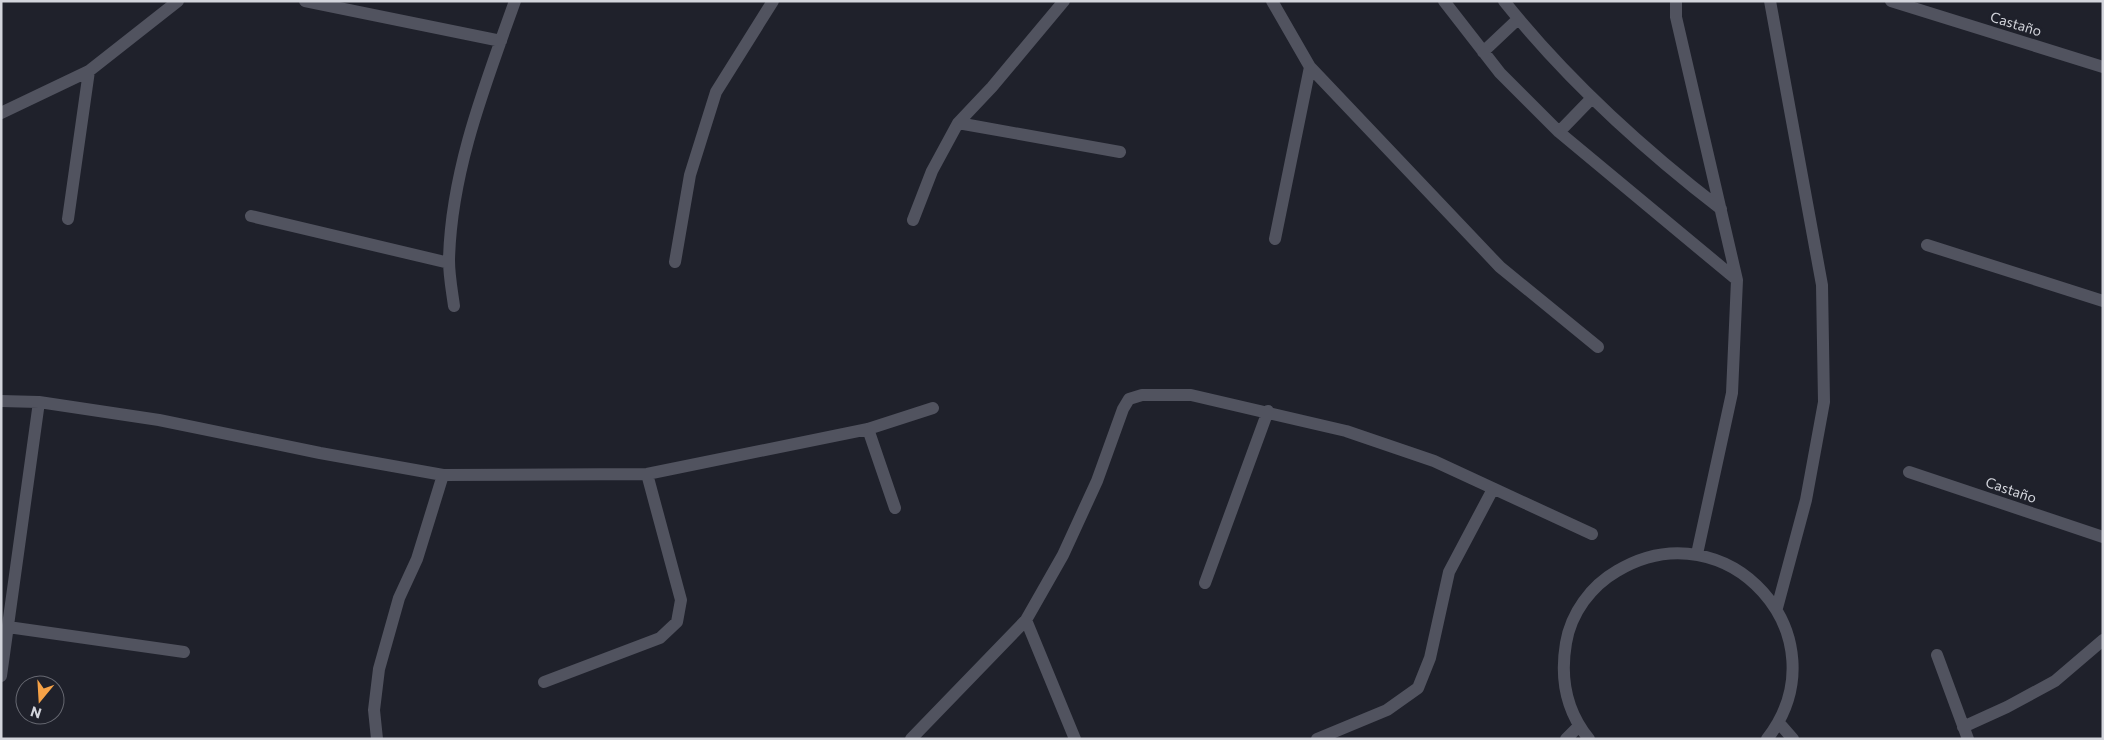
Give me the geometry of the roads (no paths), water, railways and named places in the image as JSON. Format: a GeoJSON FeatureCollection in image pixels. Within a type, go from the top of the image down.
{"type":"FeatureCollection","features":[{"type":"Feature","properties":{"kind":"street"},"geometry":{"type":"LineString","coordinates":[[1,113],[89,71],[178,1]]}},
{"type":"Feature","properties":{"kind":"street"},"geometry":{"type":"LineString","coordinates":[[304,1],[501,42]]}},
{"type":"Feature","properties":{"kind":"street"},"geometry":{"type":"LineString","coordinates":[[454,306],[449,263],[451,230],[460,170],[484,89],[515,1]]}},
{"type":"Feature","properties":{"kind":"street"},"geometry":{"type":"LineString","coordinates":[[675,262],[690,176],[716,92],[773,1]]}},
{"type":"Feature","properties":{"kind":"street"},"geometry":{"type":"LineString","coordinates":[[914,220],[932,171],[958,123],[1005,73],[1064,1]]}},
{"type":"Feature","properties":{"kind":"street"},"geometry":{"type":"LineString","coordinates":[[1272,1],[1310,67],[1500,266],[1598,347]]}},
{"type":"Feature","properties":{"kind":"street"},"geometry":{"type":"LineString","coordinates":[[1444,1],[1500,73],[1559,132],[1737,280]]}},
{"type":"Feature","properties":{"kind":"street"},"geometry":{"type":"LineString","coordinates":[[1504,1],[1518,19],[1592,98],[1666,167],[1721,209]]}},
{"type":"Feature","properties":{"kind":"street"},"geometry":{"type":"LineString","coordinates":[[1676,1],[1676,17],[1737,280],[1732,393],[1697,554]]}},
{"type":"Feature","properties":{"kind":"street"},"geometry":{"type":"LineString","coordinates":[[1770,1],[1822,285],[1824,402],[1806,500],[1777,608]]}},
{"type":"Feature","properties":{"kind":"street","name":"Castaño"},"geometry":{"type":"LineString","coordinates":[[1891,1],[2103,67]]}},
{"type":"Feature","properties":{"kind":"street"},"geometry":{"type":"LineString","coordinates":[[1483,52],[1518,19]]}},
{"type":"Feature","properties":{"kind":"street"},"geometry":{"type":"LineString","coordinates":[[1275,238],[1310,67]]}},
{"type":"Feature","properties":{"kind":"street"},"geometry":{"type":"LineString","coordinates":[[68,219],[89,71]]}},
{"type":"Feature","properties":{"kind":"street"},"geometry":{"type":"LineString","coordinates":[[1559,132],[1592,98]]}},
{"type":"Feature","properties":{"kind":"street"},"geometry":{"type":"LineString","coordinates":[[958,123],[1120,152]]}},
{"type":"Feature","properties":{"kind":"street"},"geometry":{"type":"LineString","coordinates":[[251,216],[449,263]]}},
{"type":"Feature","properties":{"kind":"street"},"geometry":{"type":"LineString","coordinates":[[1927,244],[2103,301]]}},
{"type":"Feature","properties":{"kind":"street"},"geometry":{"type":"LineString","coordinates":[[911,739],[1026,620],[1063,555],[1097,481],[1123,409],[1129,399],[1142,395],[1191,395],[1346,431],[1434,461],[1592,534]]}},
{"type":"Feature","properties":{"kind":"street"},"geometry":{"type":"LineString","coordinates":[[1,401],[39,402],[159,420],[320,453],[442,475],[648,474],[868,429],[933,408]]}},
{"type":"Feature","properties":{"kind":"street"},"geometry":{"type":"LineString","coordinates":[[1,676],[39,402]]}},
{"type":"Feature","properties":{"kind":"street"},"geometry":{"type":"LineString","coordinates":[[1205,583],[1268,412]]}},
{"type":"Feature","properties":{"kind":"street"},"geometry":{"type":"LineString","coordinates":[[868,429],[895,508]]}},
{"type":"Feature","properties":{"kind":"street","name":"Castaño"},"geometry":{"type":"LineString","coordinates":[[1909,472],[2103,537]]}},
{"type":"Feature","properties":{"kind":"street"},"geometry":{"type":"LineString","coordinates":[[544,682],[660,638],[677,622],[681,600],[648,474]]}},
{"type":"Feature","properties":{"kind":"street"},"geometry":{"type":"LineString","coordinates":[[377,739],[374,710],[378,669],[399,598],[417,559],[442,475]]}},
{"type":"Feature","properties":{"kind":"street"},"geometry":{"type":"LineString","coordinates":[[1317,739],[1387,710],[1418,688],[1430,658],[1449,572],[1493,489]]}},
{"type":"Feature","properties":{"kind":"street"},"geometry":{"type":"LineString","coordinates":[[1589,739],[1579,726],[1566,696],[1562,664],[1568,632],[1582,602],[1605,578],[1633,561],[1664,553],[1697,554],[1729,564],[1756,583],[1777,608],[1792,645],[1792,685],[1779,723],[1767,739]]}},
{"type":"Feature","properties":{"kind":"street"},"geometry":{"type":"LineString","coordinates":[[1026,620],[1075,739]]}},
{"type":"Feature","properties":{"kind":"street"},"geometry":{"type":"LineString","coordinates":[[8,627],[184,652]]}},
{"type":"Feature","properties":{"kind":"street"},"geometry":{"type":"LineString","coordinates":[[1937,655],[1966,733],[2007,707],[2054,681],[2103,640]]}},
{"type":"Feature","properties":{"kind":"street"},"geometry":{"type":"LineString","coordinates":[[1779,723],[1793,739]]}},
{"type":"Feature","properties":{"kind":"street"},"geometry":{"type":"LineString","coordinates":[[1566,739],[1579,726]]}}]}
